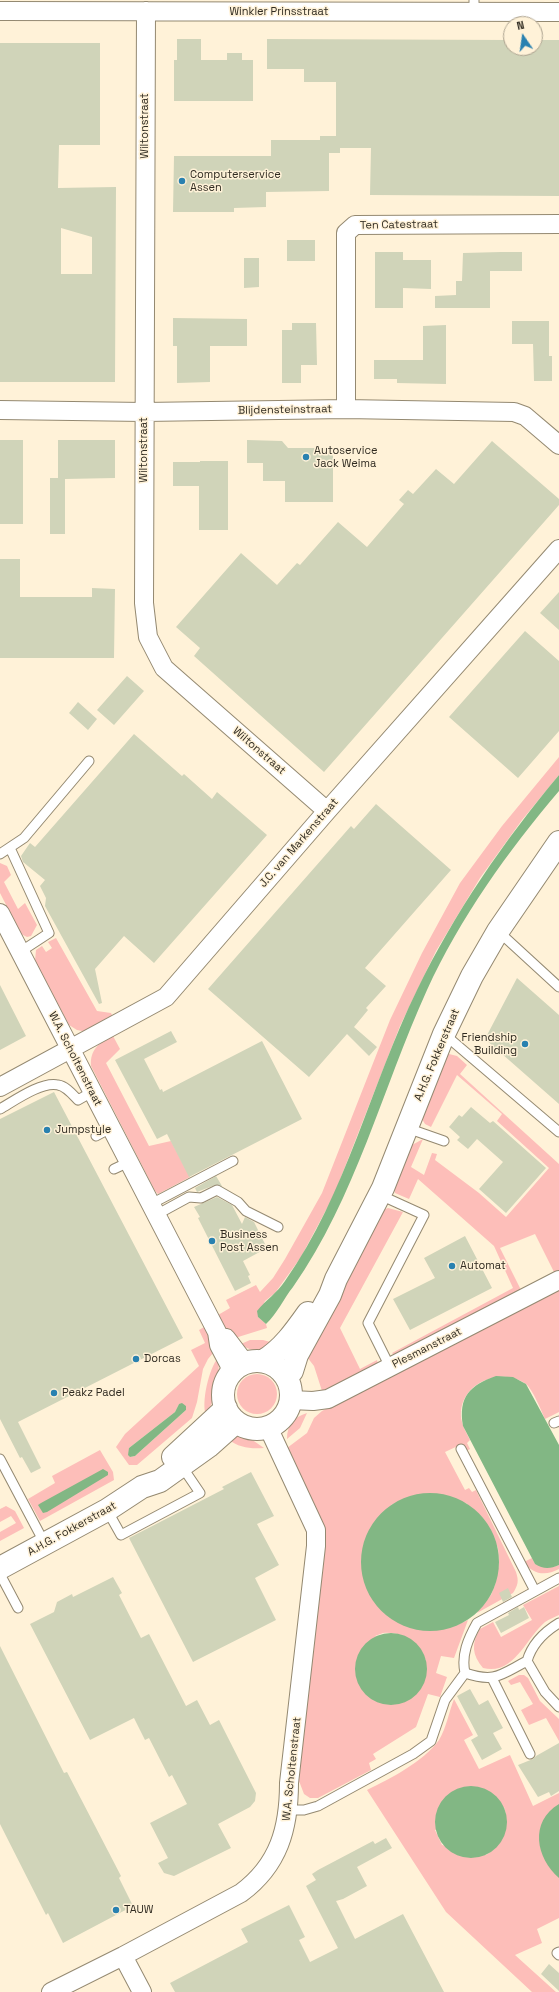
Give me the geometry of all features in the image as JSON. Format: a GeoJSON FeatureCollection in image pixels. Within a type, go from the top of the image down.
{"type":"FeatureCollection","features":[{"type":"Feature","properties":{"kind":"street","name":"Winkler Prinsstraat"},"geometry":{"type":"LineString","coordinates":[[0,11],[146,11],[308,6],[474,6],[559,12]]}},
{"type":"Feature","properties":{"kind":"street","name":"Wiltonstraat"},"geometry":{"type":"LineString","coordinates":[[146,11],[144,603],[148,637],[155,654],[164,668],[327,811]]}},
{"type":"Feature","properties":{"kind":"street","name":"Ten Catestraat"},"geometry":{"type":"LineString","coordinates":[[346,409],[346,234],[355,225],[559,224]]}},
{"type":"Feature","properties":{"kind":"street","name":"Blijdensteinstraat"},"geometry":{"type":"LineString","coordinates":[[0,410],[144,412],[346,409],[514,412],[525,416],[559,445]]}},
{"type":"Feature","properties":{"kind":"street","name":"J.C. van Markenstraat"},"geometry":{"type":"LineString","coordinates":[[2,1086],[40,1077],[71,1050],[166,998],[327,811],[559,549]]}},
{"type":"Feature","properties":{"kind":"street","name":"A.H.G. Fokkerstraat"},"geometry":{"type":"LineString","coordinates":[[287,1377],[292,1371],[297,1355],[330,1295],[336,1279],[383,1188],[444,1034],[498,931],[559,842]]}},
{"type":"Feature","properties":{"kind":"street","name":"W.A. Scholtenstraat"},"geometry":{"type":"LineString","coordinates":[[0,913],[92,1092],[104,1132],[121,1165],[153,1209],[217,1332],[227,1340],[246,1366]]}},
{"type":"Feature","properties":{"kind":"street","name":"A.H.G. Fokkerstraat"},"geometry":{"type":"LineString","coordinates":[[246,1366],[271,1356],[297,1328],[327,1288],[336,1279]]}},
{"type":"Feature","properties":{"kind":"street","name":"Plesmanstraat"},"geometry":{"type":"LineString","coordinates":[[291,1400],[328,1399],[559,1280]]}},
{"type":"Feature","properties":{"kind":"street"},"geometry":{"type":"LineString","coordinates":[[246,1366],[278,1367],[287,1377],[292,1392],[289,1409],[284,1417],[268,1427],[252,1428],[231,1415],[223,1390],[246,1366]]}},
{"type":"Feature","properties":{"kind":"street","name":"A.H.G. Fokkerstraat"},"geometry":{"type":"LineString","coordinates":[[0,1568],[107,1510],[142,1487],[160,1481],[178,1461],[209,1446],[231,1415]]}},
{"type":"Feature","properties":{"kind":"street","name":"W.A. Scholtenstraat"},"geometry":{"type":"LineString","coordinates":[[51,1992],[123,1956],[241,1893],[256,1882],[267,1868],[279,1847],[289,1810],[290,1783],[316,1546],[316,1530],[268,1427]]}},
{"type":"Feature","properties":{"kind":"street"},"geometry":{"type":"LineString","coordinates":[[123,1956],[142,1992]]}},
{"type":"Feature","properties":{"kind":"lane"},"geometry":{"type":"LineString","coordinates":[[0,854],[24,838],[89,761]]}},
{"type":"Feature","properties":{"kind":"lane"},"geometry":{"type":"LineString","coordinates":[[10,848],[49,933],[20,952]]}},
{"type":"Feature","properties":{"kind":"lane"},"geometry":{"type":"LineString","coordinates":[[498,931],[559,987]]}},
{"type":"Feature","properties":{"kind":"lane"},"geometry":{"type":"LineString","coordinates":[[444,1034],[559,1132]]}},
{"type":"Feature","properties":{"kind":"lane"},"geometry":{"type":"LineString","coordinates":[[0,1109],[14,1102],[40,1077],[69,1091],[78,1100],[92,1092]]}},
{"type":"Feature","properties":{"kind":"lane"},"geometry":{"type":"LineString","coordinates":[[2,1086],[14,1102]]}},
{"type":"Feature","properties":{"kind":"lane"},"geometry":{"type":"LineString","coordinates":[[407,1128],[444,1141]]}},
{"type":"Feature","properties":{"kind":"lane"},"geometry":{"type":"LineString","coordinates":[[153,1209],[233,1161]]}},
{"type":"Feature","properties":{"kind":"lane"},"geometry":{"type":"LineString","coordinates":[[153,1209],[189,1197],[201,1198],[217,1190],[238,1202],[246,1211],[278,1227]]}},
{"type":"Feature","properties":{"kind":"lane"},"geometry":{"type":"LineString","coordinates":[[379,1194],[424,1215],[368,1323],[390,1367]]}},
{"type":"Feature","properties":{"kind":"lane"},"geometry":{"type":"LineString","coordinates":[[461,1449],[535,1591]]}},
{"type":"Feature","properties":{"kind":"lane"},"geometry":{"type":"LineString","coordinates":[[0,1459],[45,1544]]}},
{"type":"Feature","properties":{"kind":"lane"},"geometry":{"type":"LineString","coordinates":[[107,1510],[121,1535],[200,1493],[178,1461]]}},
{"type":"Feature","properties":{"kind":"lane"},"geometry":{"type":"LineString","coordinates":[[0,1574],[18,1608]]}},
{"type":"Feature","properties":{"kind":"lane"},"geometry":{"type":"LineString","coordinates":[[465,1673],[462,1661],[470,1634],[477,1623],[559,1578]]}},
{"type":"Feature","properties":{"kind":"lane"},"geometry":{"type":"LineString","coordinates":[[559,1623],[546,1631],[530,1650],[527,1661],[545,1692],[559,1707]]}},
{"type":"Feature","properties":{"kind":"lane"},"geometry":{"type":"LineString","coordinates":[[465,1673],[481,1678],[492,1678],[527,1661]]}},
{"type":"Feature","properties":{"kind":"lane"},"geometry":{"type":"LineString","coordinates":[[289,1810],[304,1810],[318,1806],[413,1754],[431,1741],[445,1700],[465,1673]]}},
{"type":"Feature","properties":{"kind":"lane"},"geometry":{"type":"LineString","coordinates":[[492,1678],[530,1754]]}},
{"type":"Feature","properties":{"kind":"lane"},"geometry":{"type":"LineString","coordinates":[[559,1952],[557,1953],[559,1955]]}},
{"type":"Feature","properties":{"kind":"shaded area"},"geometry":{"type":"Polygon","coordinates":[[[559,757],[559,775],[522,820],[480,878],[436,951],[400,1026],[334,1195],[301,1257],[275,1293],[265,1301],[258,1317],[266,1324],[267,1328],[235,1338],[227,1333],[218,1315],[230,1308],[226,1300],[256,1285],[260,1292],[273,1278],[285,1259],[322,1193],[390,1020],[422,953],[460,883],[502,826],[559,757]]]}},
{"type":"Feature","properties":{"kind":"shaded area"},"geometry":{"type":"Polygon","coordinates":[[[559,775],[559,791],[522,837],[486,886],[454,937],[440,963],[411,1027],[367,1142],[334,1217],[315,1252],[293,1287],[277,1311],[266,1324],[258,1317],[257,1311],[285,1281],[307,1247],[325,1212],[342,1176],[400,1026],[432,961],[447,933],[481,878],[538,800],[559,775]]]}},
{"type":"Feature","properties":{"kind":"shaded area"},"geometry":{"type":"Polygon","coordinates":[[[0,863],[7,866],[11,875],[4,882],[18,909],[25,903],[37,925],[31,936],[27,937],[21,934],[0,893],[0,863]]]}},
{"type":"Feature","properties":{"kind":"shaded area"},"geometry":{"type":"Polygon","coordinates":[[[56,938],[97,1011],[111,1013],[114,1019],[87,1032],[77,1030],[69,1025],[35,961],[36,950],[42,946],[46,952],[52,948],[48,942],[56,938]]]}},
{"type":"Feature","properties":{"kind":"shaded area"},"geometry":{"type":"Polygon","coordinates":[[[113,1036],[120,1049],[106,1063],[149,1146],[171,1141],[190,1177],[158,1194],[155,1191],[91,1066],[92,1055],[96,1047],[113,1036]]]}},
{"type":"Feature","properties":{"kind":"shaded area"},"geometry":{"type":"Polygon","coordinates":[[[449,1054],[457,1056],[467,1065],[460,1074],[559,1164],[559,1272],[555,1274],[535,1234],[500,1248],[522,1292],[394,1355],[392,1353],[513,1288],[494,1246],[418,1179],[409,1199],[395,1193],[393,1184],[412,1145],[423,1139],[411,1167],[424,1175],[432,1153],[437,1154],[435,1160],[479,1193],[506,1217],[549,1168],[497,1121],[502,1114],[457,1075],[431,1127],[425,1124],[422,1119],[446,1056],[449,1054]]]}},
{"type":"Feature","properties":{"kind":"shaded area"},"geometry":{"type":"Polygon","coordinates":[[[388,1208],[403,1212],[340,1328],[360,1369],[377,1360],[378,1364],[328,1393],[322,1391],[314,1366],[307,1357],[383,1210],[388,1208]]]}},
{"type":"Feature","properties":{"kind":"shaded area"},"geometry":{"type":"Polygon","coordinates":[[[559,1290],[559,1412],[545,1419],[537,1400],[529,1387],[516,1379],[496,1377],[486,1380],[469,1392],[461,1411],[462,1422],[470,1440],[467,1443],[470,1449],[466,1451],[462,1444],[445,1452],[465,1490],[469,1488],[472,1492],[476,1490],[516,1572],[518,1583],[516,1588],[513,1593],[477,1613],[491,1595],[495,1585],[499,1563],[498,1548],[483,1518],[466,1503],[411,1496],[391,1505],[384,1613],[404,1625],[425,1630],[446,1628],[468,1620],[454,1658],[441,1656],[436,1673],[447,1677],[440,1697],[428,1694],[416,1727],[373,1754],[376,1759],[369,1763],[371,1770],[318,1798],[310,1798],[304,1794],[299,1781],[323,1545],[287,1448],[307,1433],[314,1418],[322,1411],[559,1290]],[[383,1633],[375,1636],[426,1661],[420,1649],[410,1640],[404,1636],[383,1633]]]}},
{"type":"Feature","properties":{"kind":"shaded area"},"geometry":{"type":"Polygon","coordinates":[[[206,1326],[216,1346],[203,1369],[197,1402],[192,1418],[137,1465],[129,1465],[116,1447],[125,1434],[199,1366],[191,1350],[205,1343],[199,1330],[206,1326]],[[179,1404],[175,1412],[129,1448],[130,1457],[135,1456],[186,1410],[186,1406],[179,1404]]]}},
{"type":"Feature","properties":{"kind":"shaded area"},"geometry":{"type":"Polygon","coordinates":[[[250,1340],[263,1340],[274,1343],[257,1350],[249,1349],[241,1344],[250,1340]]]}},
{"type":"Feature","properties":{"kind":"shaded area"},"geometry":{"type":"Polygon","coordinates":[[[218,1358],[219,1371],[216,1387],[212,1403],[206,1415],[204,1402],[205,1394],[209,1377],[218,1358]]]}},
{"type":"Feature","properties":{"kind":"shaded area"},"geometry":{"type":"Polygon","coordinates":[[[261,1374],[268,1377],[274,1383],[277,1394],[276,1402],[268,1411],[261,1414],[253,1414],[246,1411],[238,1402],[237,1390],[240,1383],[249,1375],[261,1374]]]}},
{"type":"Feature","properties":{"kind":"shaded area"},"geometry":{"type":"Polygon","coordinates":[[[496,1376],[513,1377],[526,1384],[559,1445],[559,1565],[550,1568],[544,1568],[535,1564],[463,1426],[462,1407],[464,1400],[473,1388],[496,1376]]]}},
{"type":"Feature","properties":{"kind":"shaded area"},"geometry":{"type":"Polygon","coordinates":[[[182,1403],[186,1406],[186,1410],[135,1456],[130,1457],[128,1455],[129,1448],[175,1412],[179,1404],[182,1403]]]}},
{"type":"Feature","properties":{"kind":"shaded area"},"geometry":{"type":"Polygon","coordinates":[[[307,1413],[300,1428],[287,1439],[288,1430],[292,1422],[298,1417],[307,1413]]]}},
{"type":"Feature","properties":{"kind":"shaded area"},"geometry":{"type":"Polygon","coordinates":[[[238,1436],[248,1437],[264,1448],[245,1447],[228,1439],[238,1436]]]}},
{"type":"Feature","properties":{"kind":"shaded area"},"geometry":{"type":"Polygon","coordinates":[[[100,1450],[113,1472],[114,1480],[40,1521],[28,1499],[55,1483],[52,1476],[100,1450]]]}},
{"type":"Feature","properties":{"kind":"shaded area"},"geometry":{"type":"Polygon","coordinates":[[[103,1469],[108,1472],[108,1475],[43,1513],[38,1505],[103,1469]]]}},
{"type":"Feature","properties":{"kind":"shaded area"},"geometry":{"type":"Polygon","coordinates":[[[430,1493],[450,1496],[462,1501],[479,1513],[491,1530],[496,1542],[499,1562],[496,1582],[491,1594],[479,1611],[462,1623],[450,1628],[430,1631],[410,1628],[398,1623],[381,1611],[369,1594],[364,1582],[361,1562],[364,1542],[369,1530],[381,1513],[398,1501],[410,1496],[430,1493]]]}},
{"type":"Feature","properties":{"kind":"shaded area"},"geometry":{"type":"Polygon","coordinates":[[[6,1506],[15,1511],[24,1528],[0,1541],[0,1532],[16,1523],[11,1516],[0,1522],[0,1509],[6,1506]]]}},
{"type":"Feature","properties":{"kind":"shaded area"},"geometry":{"type":"Polygon","coordinates":[[[532,1558],[535,1564],[553,1567],[559,1565],[559,1569],[549,1573],[540,1573],[531,1570],[524,1562],[532,1558]]]}},
{"type":"Feature","properties":{"kind":"shaded area"},"geometry":{"type":"Polygon","coordinates":[[[559,1586],[559,1615],[545,1622],[511,1661],[494,1669],[483,1668],[477,1659],[474,1649],[475,1640],[480,1629],[493,1622],[501,1637],[532,1620],[523,1605],[559,1586]]]}},
{"type":"Feature","properties":{"kind":"shaded area"},"geometry":{"type":"Polygon","coordinates":[[[384,1633],[398,1633],[417,1643],[427,1662],[427,1676],[417,1695],[398,1705],[384,1705],[365,1695],[355,1676],[355,1662],[365,1643],[384,1633]]]}},
{"type":"Feature","properties":{"kind":"shaded area"},"geometry":{"type":"Polygon","coordinates":[[[519,1675],[524,1675],[528,1678],[540,1701],[559,1719],[559,1741],[546,1718],[529,1725],[521,1710],[533,1704],[520,1682],[511,1685],[508,1681],[519,1675]]]}},
{"type":"Feature","properties":{"kind":"shaded area"},"geometry":{"type":"Polygon","coordinates":[[[454,1699],[473,1735],[464,1740],[479,1769],[510,1755],[533,1806],[559,1793],[559,1918],[537,1929],[542,1943],[515,1955],[556,1992],[532,1992],[446,1912],[367,1790],[406,1769],[433,1748],[446,1726],[454,1699]],[[504,1807],[435,1830],[442,1845],[486,1855],[497,1846],[504,1834],[506,1814],[504,1807]]]}},
{"type":"Feature","properties":{"kind":"shaded area"},"geometry":{"type":"Polygon","coordinates":[[[464,1786],[478,1786],[485,1788],[497,1796],[505,1808],[507,1822],[505,1836],[497,1848],[485,1856],[478,1858],[464,1858],[457,1856],[445,1848],[437,1836],[435,1829],[435,1815],[437,1808],[445,1796],[457,1788],[464,1786]]]}},
{"type":"Feature","properties":{"kind":"shaded area"},"geometry":{"type":"Polygon","coordinates":[[[559,1804],[559,1878],[545,1861],[539,1840],[543,1820],[549,1812],[559,1804]]]}},
{"type":"Feature","properties":{"kind":"building"},"geometry":{"type":"Polygon","coordinates":[[[177,39],[201,39],[201,60],[227,60],[227,53],[242,53],[242,60],[253,60],[253,101],[174,101],[174,60],[177,60],[177,39]]]}},
{"type":"Feature","properties":{"kind":"building"},"geometry":{"type":"Polygon","coordinates":[[[267,39],[503,40],[503,56],[543,56],[543,40],[559,40],[559,196],[370,195],[371,148],[340,148],[340,153],[329,153],[329,191],[266,192],[266,207],[234,208],[234,212],[173,212],[174,156],[271,156],[271,140],[320,140],[320,136],[336,136],[336,82],[304,82],[304,69],[267,69],[267,39]]]}},
{"type":"Feature","properties":{"kind":"building"},"geometry":{"type":"Polygon","coordinates":[[[0,43],[100,43],[100,145],[59,145],[58,188],[116,187],[115,382],[0,382],[0,43]],[[61,228],[61,274],[92,274],[92,237],[61,228]]]}},
{"type":"Feature","properties":{"kind":"building"},"geometry":{"type":"Polygon","coordinates":[[[287,240],[315,240],[315,261],[287,261],[287,240]]]}},
{"type":"Feature","properties":{"kind":"building"},"geometry":{"type":"Polygon","coordinates":[[[375,252],[403,252],[403,260],[431,260],[431,289],[403,288],[403,308],[375,308],[375,252]]]}},
{"type":"Feature","properties":{"kind":"building"},"geometry":{"type":"Polygon","coordinates":[[[522,252],[522,271],[490,271],[490,308],[435,308],[435,296],[456,295],[456,281],[462,281],[463,253],[522,252]]]}},
{"type":"Feature","properties":{"kind":"building"},"geometry":{"type":"Polygon","coordinates":[[[244,258],[259,258],[259,287],[244,288],[244,258]]]}},
{"type":"Feature","properties":{"kind":"building"},"geometry":{"type":"Polygon","coordinates":[[[173,318],[247,319],[247,346],[210,346],[210,382],[177,383],[177,346],[173,346],[173,318]]]}},
{"type":"Feature","properties":{"kind":"building"},"geometry":{"type":"Polygon","coordinates":[[[512,321],[549,321],[549,356],[552,356],[552,381],[534,381],[533,344],[512,344],[512,321]]]}},
{"type":"Feature","properties":{"kind":"building"},"geometry":{"type":"Polygon","coordinates":[[[292,323],[316,323],[317,365],[301,365],[301,383],[282,383],[282,330],[292,330],[292,323]]]}},
{"type":"Feature","properties":{"kind":"building"},"geometry":{"type":"Polygon","coordinates":[[[446,325],[446,384],[397,383],[397,379],[374,379],[374,360],[423,360],[423,326],[446,325]]]}},
{"type":"Feature","properties":{"kind":"building"},"geometry":{"type":"Polygon","coordinates":[[[0,440],[23,440],[23,524],[0,524],[0,440]]]}},
{"type":"Feature","properties":{"kind":"building"},"geometry":{"type":"Polygon","coordinates":[[[58,440],[115,440],[115,478],[65,479],[65,534],[50,534],[50,478],[58,478],[58,440]]]}},
{"type":"Feature","properties":{"kind":"building"},"geometry":{"type":"Polygon","coordinates":[[[247,440],[282,441],[288,448],[333,448],[333,502],[285,502],[285,481],[263,481],[263,463],[247,463],[247,440]]]}},
{"type":"Feature","properties":{"kind":"building"},"geometry":{"type":"Polygon","coordinates":[[[492,441],[559,499],[559,505],[324,772],[194,656],[200,648],[176,627],[241,553],[277,585],[297,563],[300,565],[338,522],[367,547],[404,504],[399,500],[408,490],[413,494],[436,469],[454,484],[492,441]]]}},
{"type":"Feature","properties":{"kind":"building"},"geometry":{"type":"Polygon","coordinates":[[[228,461],[228,530],[199,530],[199,486],[173,486],[173,462],[228,461]]]}},
{"type":"Feature","properties":{"kind":"building"},"geometry":{"type":"Polygon","coordinates":[[[0,559],[20,559],[20,597],[92,597],[92,588],[115,589],[114,658],[0,658],[0,559]]]}},
{"type":"Feature","properties":{"kind":"building"},"geometry":{"type":"Polygon","coordinates":[[[559,592],[559,630],[540,613],[559,592]]]}},
{"type":"Feature","properties":{"kind":"building"},"geometry":{"type":"Polygon","coordinates":[[[525,631],[559,661],[559,731],[518,778],[449,717],[525,631]]]}},
{"type":"Feature","properties":{"kind":"building"},"geometry":{"type":"Polygon","coordinates":[[[127,676],[144,691],[114,725],[97,710],[127,676]]]}},
{"type":"Feature","properties":{"kind":"building"},"geometry":{"type":"Polygon","coordinates":[[[78,702],[97,719],[88,730],[69,713],[78,702]]]}},
{"type":"Feature","properties":{"kind":"building"},"geometry":{"type":"Polygon","coordinates":[[[134,734],[182,776],[184,774],[212,799],[217,792],[267,835],[154,963],[124,936],[95,969],[102,1003],[99,1004],[45,906],[46,898],[40,886],[45,880],[23,862],[21,856],[30,843],[35,847],[134,734]]]}},
{"type":"Feature","properties":{"kind":"building"},"geometry":{"type":"Polygon","coordinates":[[[376,804],[451,870],[365,968],[386,986],[366,1008],[368,1010],[354,1027],[377,1047],[369,1056],[347,1034],[309,1077],[208,989],[351,826],[354,829],[376,804]]]}},
{"type":"Feature","properties":{"kind":"building","name":"Friendship Building"},"geometry":{"type":"Polygon","coordinates":[[[517,978],[559,1015],[559,1104],[485,1039],[517,978]]]}},
{"type":"Feature","properties":{"kind":"building"},"geometry":{"type":"Polygon","coordinates":[[[0,985],[26,1036],[0,1050],[0,985]]]}},
{"type":"Feature","properties":{"kind":"building"},"geometry":{"type":"Polygon","coordinates":[[[171,1031],[177,1042],[144,1059],[160,1090],[162,1089],[163,1092],[262,1041],[302,1119],[189,1177],[167,1134],[157,1139],[115,1060],[171,1031]]]}},
{"type":"Feature","properties":{"kind":"building"},"geometry":{"type":"Polygon","coordinates":[[[54,1092],[183,1338],[18,1422],[41,1468],[31,1473],[22,1457],[20,1458],[0,1419],[0,1119],[54,1092]]]}},
{"type":"Feature","properties":{"kind":"building"},"geometry":{"type":"Polygon","coordinates":[[[471,1107],[490,1123],[493,1121],[546,1168],[506,1213],[479,1189],[503,1162],[477,1139],[468,1149],[457,1140],[460,1137],[449,1127],[459,1115],[462,1117],[471,1107]]]}},
{"type":"Feature","properties":{"kind":"building"},"geometry":{"type":"Polygon","coordinates":[[[216,1176],[222,1186],[215,1185],[197,1192],[195,1188],[216,1176]]]}},
{"type":"Feature","properties":{"kind":"building"},"geometry":{"type":"Polygon","coordinates":[[[217,1197],[232,1205],[242,1224],[245,1217],[254,1222],[267,1248],[243,1261],[250,1275],[248,1276],[251,1283],[235,1291],[198,1218],[200,1217],[194,1207],[217,1197]]]}},
{"type":"Feature","properties":{"kind":"building"},"geometry":{"type":"Polygon","coordinates":[[[465,1236],[492,1288],[410,1330],[393,1299],[435,1278],[424,1258],[465,1236]]]}},
{"type":"Feature","properties":{"kind":"building"},"geometry":{"type":"Polygon","coordinates":[[[251,1472],[274,1516],[257,1524],[279,1565],[255,1578],[276,1620],[193,1662],[129,1538],[224,1489],[222,1487],[251,1472]]]}},
{"type":"Feature","properties":{"kind":"building"},"geometry":{"type":"Polygon","coordinates":[[[113,1577],[122,1593],[119,1595],[141,1638],[149,1634],[186,1706],[197,1700],[210,1725],[219,1720],[256,1793],[255,1801],[250,1807],[218,1824],[231,1848],[174,1876],[164,1873],[158,1863],[168,1858],[150,1823],[187,1804],[172,1775],[169,1777],[149,1738],[145,1740],[134,1718],[90,1740],[30,1624],[54,1612],[57,1602],[72,1594],[73,1597],[113,1577]]]}},
{"type":"Feature","properties":{"kind":"building"},"geometry":{"type":"Polygon","coordinates":[[[508,1588],[512,1597],[503,1602],[499,1593],[508,1588]]]}},
{"type":"Feature","properties":{"kind":"building"},"geometry":{"type":"Polygon","coordinates":[[[518,1607],[519,1610],[524,1607],[529,1618],[501,1633],[495,1622],[509,1615],[508,1613],[518,1607]]]}},
{"type":"Feature","properties":{"kind":"building"},"geometry":{"type":"Polygon","coordinates":[[[0,1646],[64,1773],[67,1772],[121,1876],[119,1878],[133,1906],[63,1943],[48,1913],[46,1915],[0,1824],[0,1646]]]}},
{"type":"Feature","properties":{"kind":"building"},"geometry":{"type":"Polygon","coordinates":[[[470,1689],[479,1705],[488,1700],[503,1728],[493,1733],[502,1749],[482,1760],[471,1740],[478,1736],[457,1696],[470,1689]]]}},
{"type":"Feature","properties":{"kind":"building"},"geometry":{"type":"Polygon","coordinates":[[[559,1743],[559,1791],[551,1796],[549,1792],[538,1797],[518,1765],[533,1759],[559,1743]]]}},
{"type":"Feature","properties":{"kind":"building"},"geometry":{"type":"Polygon","coordinates":[[[386,1838],[392,1848],[357,1867],[367,1886],[343,1899],[336,1901],[355,1939],[403,1914],[444,1992],[175,1992],[170,1983],[248,1942],[241,1929],[289,1905],[305,1937],[299,1940],[310,1962],[338,1948],[306,1886],[316,1880],[312,1874],[318,1870],[373,1841],[375,1844],[386,1838]]]}},
{"type":"Feature","properties":{"kind":"building"},"geometry":{"type":"Polygon","coordinates":[[[549,1964],[559,1973],[559,1991],[541,1974],[549,1964]]]}},
{"type":"Feature","properties":{"kind":"place","name":"Computerservice Assen"},"geometry":{"type":"Point","coordinates":[182,181]}},
{"type":"Feature","properties":{"kind":"place","name":"Autoservice Jack Weima"},"geometry":{"type":"Point","coordinates":[306,457]}},
{"type":"Feature","properties":{"kind":"place","name":"Friendship Building"},"geometry":{"type":"Point","coordinates":[525,1044]}},
{"type":"Feature","properties":{"kind":"place","name":"Jumpstyle"},"geometry":{"type":"Point","coordinates":[47,1130]}},
{"type":"Feature","properties":{"kind":"place","name":"Business Post Assen"},"geometry":{"type":"Point","coordinates":[212,1241]}},
{"type":"Feature","properties":{"kind":"place","name":"Automat"},"geometry":{"type":"Point","coordinates":[452,1266]}},
{"type":"Feature","properties":{"kind":"place","name":"Dorcas"},"geometry":{"type":"Point","coordinates":[136,1359]}},
{"type":"Feature","properties":{"kind":"place","name":"Peakz Padel"},"geometry":{"type":"Point","coordinates":[54,1393]}},
{"type":"Feature","properties":{"kind":"place","name":"TAUW"},"geometry":{"type":"Point","coordinates":[116,1910]}}]}
